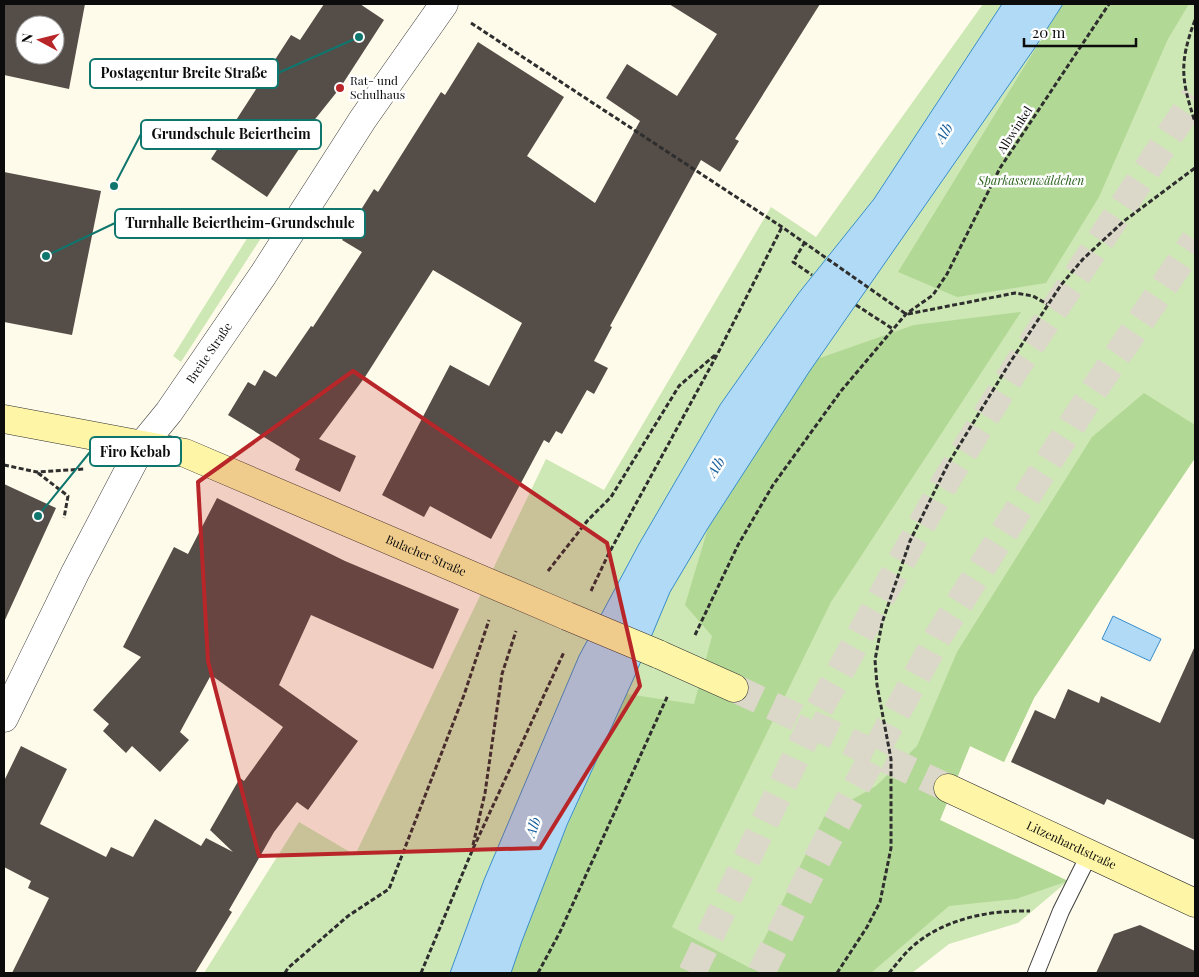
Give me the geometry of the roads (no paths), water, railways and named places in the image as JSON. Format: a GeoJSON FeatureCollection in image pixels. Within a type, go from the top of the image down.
{"type":"FeatureCollection","features":[{"type":"Feature","properties":{"kind":"street","name":"Breite Straße"},"geometry":{"type":"LineString","coordinates":[[4,718],[142,445],[169,412],[257,283],[363,119],[443,4]]}},
{"type":"Feature","properties":{"kind":"street","name":"Bulacher Straße"},"geometry":{"type":"LineString","coordinates":[[4,419],[192,456],[670,658],[734,688]]}},
{"type":"Feature","properties":{"kind":"street","name":"Litzenhardtstraße"},"geometry":{"type":"LineString","coordinates":[[948,788],[1195,903]]}},
{"type":"Feature","properties":{"kind":"lane"},"geometry":{"type":"LineString","coordinates":[[1036,973],[1061,911],[1089,855]]}},
{"type":"Feature","properties":{"kind":"water","name":"Alb"},"geometry":{"type":"Polygon","coordinates":[[[1002,4],[1063,4],[1034,49],[809,372],[708,528],[670,592],[633,680],[567,825],[511,973],[450,973],[484,880],[579,656],[639,544],[720,405],[798,294],[874,199],[1002,4]]]}},
{"type":"Feature","properties":{"kind":"water"},"geometry":{"type":"Polygon","coordinates":[[[1113,616],[1161,639],[1150,661],[1102,639],[1113,616]]]}},
{"type":"Feature","properties":{"kind":"tunnel"},"geometry":{"type":"LineString","coordinates":[[692,973],[819,709],[946,481],[1017,366],[1195,97]]}},
{"type":"Feature","properties":{"kind":"tunnel"},"geometry":{"type":"LineString","coordinates":[[761,973],[823,848],[939,635],[1094,390],[1195,240]]}},
{"type":"Feature","properties":{"kind":"tunnel"},"geometry":{"type":"LineString","coordinates":[[734,688],[948,788]]}},
{"type":"Feature","properties":{"kind":"place","name":"Postagentur Breite Straße"},"geometry":{"type":"Point","coordinates":[359,37]}},
{"type":"Feature","properties":{"kind":"place","name":"Rat- und Schulhaus"},"geometry":{"type":"Point","coordinates":[340,88]}},
{"type":"Feature","properties":{"kind":"place","name":"Grundschule Beiertheim"},"geometry":{"type":"Point","coordinates":[114,186]}},
{"type":"Feature","properties":{"kind":"place","name":"Turnhalle Beiertheim-Grundschule"},"geometry":{"type":"Point","coordinates":[46,256]}},
{"type":"Feature","properties":{"kind":"place","name":"Firo Kebab"},"geometry":{"type":"Point","coordinates":[38,516]}},
{"type":"Feature","properties":{"kind":"park label","name":"Sparkassenwäldchen"},"geometry":{"type":"Point","coordinates":[1031,181]}}]}
